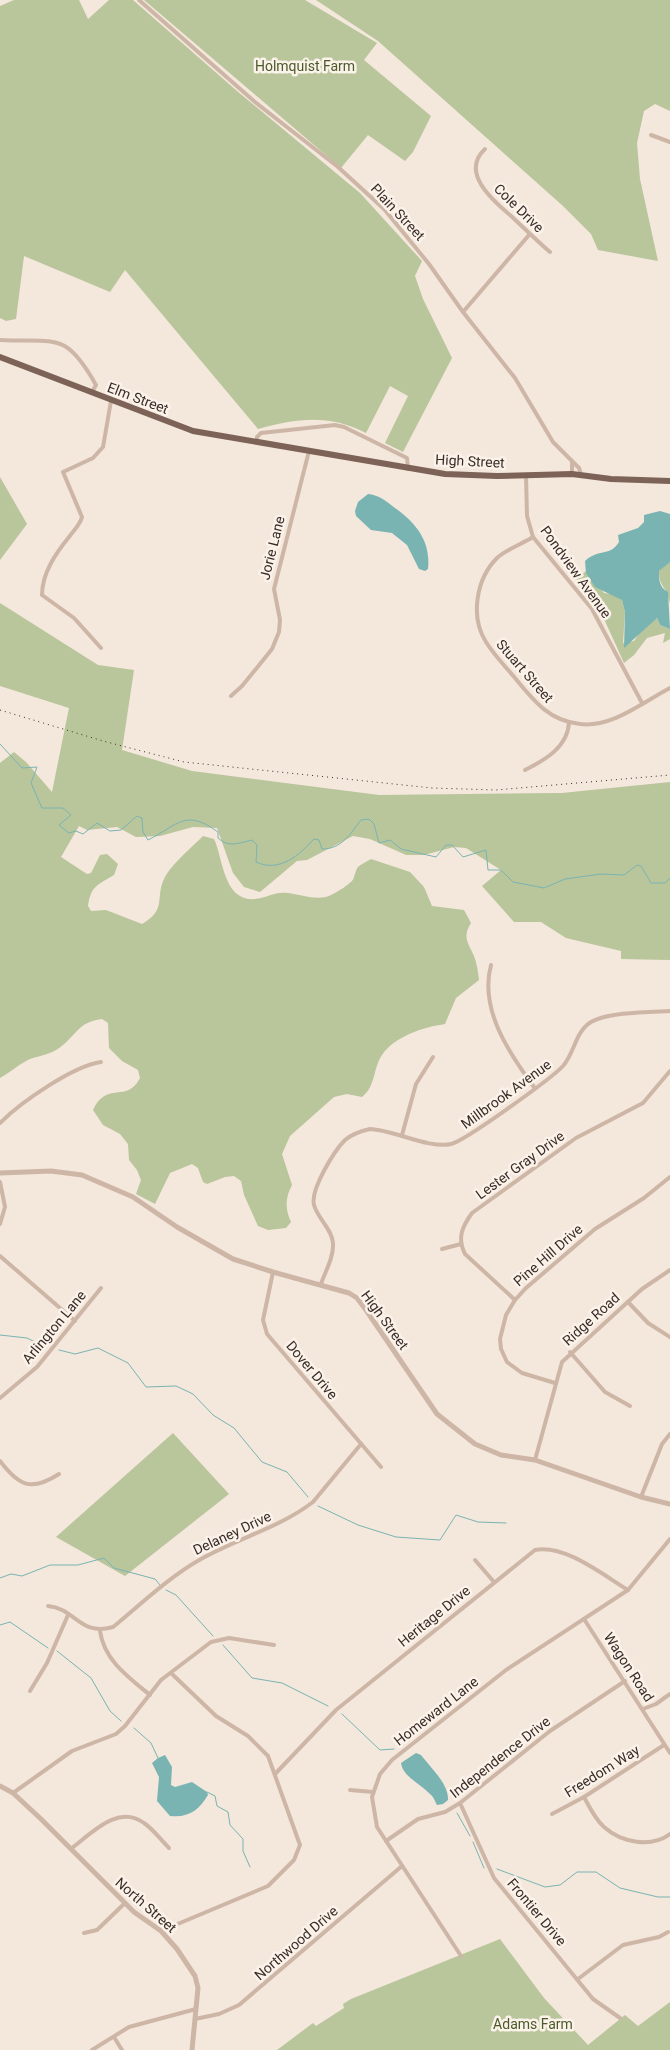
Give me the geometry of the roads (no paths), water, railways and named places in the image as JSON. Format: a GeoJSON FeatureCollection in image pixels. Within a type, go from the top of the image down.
{"type":"FeatureCollection","features":[{"type":"Feature","properties":{"kind":"main road","name":"Elm Street"},"geometry":{"type":"LineString","coordinates":[[0,357],[193,431],[271,445]]}},
{"type":"Feature","properties":{"kind":"main road","name":"High Street"},"geometry":{"type":"LineString","coordinates":[[271,445],[408,469],[461,476],[581,474],[611,479],[670,481]]}},
{"type":"Feature","properties":{"kind":"street","name":"Plain Street"},"geometry":{"type":"LineString","coordinates":[[139,0],[255,102],[338,168],[384,209],[429,264],[463,312],[515,378],[552,442],[572,461],[581,474]]}},
{"type":"Feature","properties":{"kind":"street"},"geometry":{"type":"LineString","coordinates":[[651,135],[670,142]]}},
{"type":"Feature","properties":{"kind":"street","name":"Cole Drive"},"geometry":{"type":"LineString","coordinates":[[485,149],[479,155],[477,164],[481,186],[492,200],[550,252]]}},
{"type":"Feature","properties":{"kind":"street"},"geometry":{"type":"LineString","coordinates":[[463,312],[529,235]]}},
{"type":"Feature","properties":{"kind":"street"},"geometry":{"type":"LineString","coordinates":[[0,340],[42,340],[68,346],[83,362],[96,385],[108,400],[103,447],[93,458],[63,472],[82,517],[78,526],[53,559],[42,589],[42,595],[74,618],[101,648]]}},
{"type":"Feature","properties":{"kind":"street"},"geometry":{"type":"LineString","coordinates":[[92,393],[96,385]]}},
{"type":"Feature","properties":{"kind":"street"},"geometry":{"type":"LineString","coordinates":[[257,442],[257,437],[261,433],[335,425],[351,430],[407,458],[408,469]]}},
{"type":"Feature","properties":{"kind":"street","name":"Jorie Lane"},"geometry":{"type":"LineString","coordinates":[[231,696],[242,686],[272,649],[279,632],[280,620],[274,588],[309,451]]}},
{"type":"Feature","properties":{"kind":"street"},"geometry":{"type":"LineString","coordinates":[[572,461],[572,474]]}},
{"type":"Feature","properties":{"kind":"street","name":"Pondview Avenue"},"geometry":{"type":"LineString","coordinates":[[526,475],[527,516],[533,537],[588,603],[642,702]]}},
{"type":"Feature","properties":{"kind":"street","name":"Stuart Street"},"geometry":{"type":"LineString","coordinates":[[533,537],[498,557],[485,574],[477,599],[479,621],[485,641],[536,704],[549,715],[569,722],[586,724],[609,721],[670,688]]}},
{"type":"Feature","properties":{"kind":"street"},"geometry":{"type":"LineString","coordinates":[[524,770],[545,759],[561,745],[568,735],[569,722]]}},
{"type":"Feature","properties":{"kind":"street"},"geometry":{"type":"LineString","coordinates":[[491,965],[487,982],[500,1035],[507,1050],[534,1087]]}},
{"type":"Feature","properties":{"kind":"street","name":"Millbrook Avenue"},"geometry":{"type":"LineString","coordinates":[[321,1284],[333,1243],[331,1235],[313,1204],[316,1187],[341,1145],[353,1134],[370,1129],[436,1144],[453,1144],[471,1134],[564,1065],[581,1031],[592,1022],[606,1017],[670,1011]]}},
{"type":"Feature","properties":{"kind":"street"},"geometry":{"type":"LineString","coordinates":[[402,1135],[416,1084],[433,1057]]}},
{"type":"Feature","properties":{"kind":"street"},"geometry":{"type":"LineString","coordinates":[[0,1124],[20,1106],[77,1070],[101,1062]]}},
{"type":"Feature","properties":{"kind":"street","name":"Lester Gray Drive"},"geometry":{"type":"LineString","coordinates":[[461,1244],[461,1231],[472,1213],[576,1138],[643,1103],[670,1071]]}},
{"type":"Feature","properties":{"kind":"street","name":"High Street"},"geometry":{"type":"LineString","coordinates":[[0,1173],[52,1171],[82,1175],[134,1197],[177,1227],[223,1254],[272,1272],[349,1292],[357,1298],[430,1407],[444,1421],[484,1448],[501,1455],[535,1460],[641,1497],[670,1504]]}},
{"type":"Feature","properties":{"kind":"street","name":"Pine Hill Drive"},"geometry":{"type":"LineString","coordinates":[[555,1383],[522,1373],[513,1368],[503,1356],[500,1340],[501,1331],[515,1300],[604,1222],[644,1198],[670,1178]]}},
{"type":"Feature","properties":{"kind":"street"},"geometry":{"type":"LineString","coordinates":[[0,1182],[5,1207],[0,1224]]}},
{"type":"Feature","properties":{"kind":"street"},"geometry":{"type":"LineString","coordinates":[[442,1249],[461,1244],[471,1260],[515,1300]]}},
{"type":"Feature","properties":{"kind":"street"},"geometry":{"type":"LineString","coordinates":[[0,1256],[75,1321]]}},
{"type":"Feature","properties":{"kind":"street","name":"Ridge Road"},"geometry":{"type":"LineString","coordinates":[[535,1460],[562,1362],[570,1352],[642,1288],[670,1270]]}},
{"type":"Feature","properties":{"kind":"street","name":"Dover Drive"},"geometry":{"type":"LineString","coordinates":[[272,1272],[263,1320],[267,1334],[381,1467]]}},
{"type":"Feature","properties":{"kind":"street","name":"Arlington Lane"},"geometry":{"type":"LineString","coordinates":[[0,1398],[37,1367],[101,1288]]}},
{"type":"Feature","properties":{"kind":"street"},"geometry":{"type":"LineString","coordinates":[[628,1302],[648,1323],[670,1337]]}},
{"type":"Feature","properties":{"kind":"street"},"geometry":{"type":"LineString","coordinates":[[570,1352],[606,1392],[630,1406]]}},
{"type":"Feature","properties":{"kind":"street"},"geometry":{"type":"LineString","coordinates":[[641,1497],[658,1451],[670,1434]]}},
{"type":"Feature","properties":{"kind":"street","name":"Delaney Drive"},"geometry":{"type":"LineString","coordinates":[[100,1631],[113,1627],[190,1566],[222,1548],[282,1522],[303,1510],[313,1502],[360,1444]]}},
{"type":"Feature","properties":{"kind":"street"},"geometry":{"type":"LineString","coordinates":[[0,1461],[12,1476],[27,1484],[45,1482],[59,1474]]}},
{"type":"Feature","properties":{"kind":"street","name":"Homeward Lane"},"geometry":{"type":"LineString","coordinates":[[461,1956],[377,1826],[374,1817],[374,1792],[380,1774],[392,1760],[506,1670],[628,1590],[670,1539]]}},
{"type":"Feature","properties":{"kind":"street","name":"Heritage Drive"},"geometry":{"type":"LineString","coordinates":[[275,1774],[336,1710],[535,1550],[550,1548],[570,1556],[628,1590]]}},
{"type":"Feature","properties":{"kind":"street"},"geometry":{"type":"LineString","coordinates":[[476,1560],[494,1582]]}},
{"type":"Feature","properties":{"kind":"street"},"geometry":{"type":"LineString","coordinates":[[48,1606],[55,1607],[84,1625],[100,1631],[102,1644],[108,1656],[150,1695]]}},
{"type":"Feature","properties":{"kind":"street"},"geometry":{"type":"LineString","coordinates":[[30,1691],[47,1664],[68,1614]]}},
{"type":"Feature","properties":{"kind":"street","name":"Wagon Road"},"geometry":{"type":"LineString","coordinates":[[584,1619],[670,1753]]}},
{"type":"Feature","properties":{"kind":"street"},"geometry":{"type":"LineString","coordinates":[[13,1793],[72,1751],[116,1734],[125,1726],[161,1680],[172,1674],[211,1642],[220,1640],[248,1640],[274,1645]]}},
{"type":"Feature","properties":{"kind":"street"},"geometry":{"type":"LineString","coordinates":[[161,1931],[268,1886],[294,1860],[299,1851],[300,1841],[268,1756],[261,1746],[216,1716],[172,1674]]}},
{"type":"Feature","properties":{"kind":"street","name":"Independence Drive"},"geometry":{"type":"LineString","coordinates":[[386,1841],[418,1819],[444,1812],[460,1804],[550,1731],[625,1681]]}},
{"type":"Feature","properties":{"kind":"street"},"geometry":{"type":"LineString","coordinates":[[643,1710],[670,1694]]}},
{"type":"Feature","properties":{"kind":"street","name":"Freedom Way"},"geometry":{"type":"LineString","coordinates":[[552,1814],[584,1798],[664,1745]]}},
{"type":"Feature","properties":{"kind":"street","name":"North Street"},"geometry":{"type":"LineString","coordinates":[[0,1786],[13,1793],[72,1848],[125,1903],[161,1931],[195,1976],[198,1988],[192,2050]]}},
{"type":"Feature","properties":{"kind":"street"},"geometry":{"type":"LineString","coordinates":[[350,1790],[374,1792]]}},
{"type":"Feature","properties":{"kind":"street"},"geometry":{"type":"LineString","coordinates":[[584,1798],[603,1826],[619,1836],[647,1843],[663,1839],[670,1834]]}},
{"type":"Feature","properties":{"kind":"street","name":"Frontier Drive"},"geometry":{"type":"LineString","coordinates":[[460,1804],[494,1878],[593,1999],[620,2018]]}},
{"type":"Feature","properties":{"kind":"street"},"geometry":{"type":"LineString","coordinates":[[72,1848],[105,1823],[118,1817],[130,1816],[144,1823],[169,1848]]}},
{"type":"Feature","properties":{"kind":"street","name":"Northwood Drive"},"geometry":{"type":"LineString","coordinates":[[194,2019],[219,2014],[239,2005],[402,1866]]}},
{"type":"Feature","properties":{"kind":"street"},"geometry":{"type":"LineString","coordinates":[[84,1932],[97,1930],[125,1903]]}},
{"type":"Feature","properties":{"kind":"street"},"geometry":{"type":"LineString","coordinates":[[578,1979],[623,1944],[659,1937],[668,1932]]}},
{"type":"Feature","properties":{"kind":"street"},"geometry":{"type":"LineString","coordinates":[[92,2050],[136,2024],[196,2008]]}},
{"type":"Feature","properties":{"kind":"street"},"geometry":{"type":"LineString","coordinates":[[114,2037],[122,2050]]}},
{"type":"Feature","properties":{"kind":"water"},"geometry":{"type":"Polygon","coordinates":[[[368,494],[385,501],[403,514],[421,534],[427,550],[428,569],[425,571],[419,569],[407,545],[392,533],[371,530],[356,516],[355,511],[358,502],[368,494]]]}},
{"type":"Feature","properties":{"kind":"water"},"geometry":{"type":"Polygon","coordinates":[[[660,511],[670,514],[670,562],[659,571],[659,580],[661,586],[668,592],[670,629],[660,625],[657,618],[624,648],[625,612],[622,600],[595,587],[586,573],[585,561],[590,557],[616,547],[619,542],[618,535],[638,528],[644,522],[644,515],[660,511]]]}},
{"type":"Feature","properties":{"kind":"water"},"geometry":{"type":"Polygon","coordinates":[[[416,1753],[421,1755],[442,1782],[448,1800],[443,1804],[437,1805],[431,1795],[402,1768],[401,1763],[416,1753]]]}},
{"type":"Feature","properties":{"kind":"water"},"geometry":{"type":"Polygon","coordinates":[[[165,1755],[172,1767],[171,1785],[175,1787],[192,1782],[207,1792],[208,1795],[197,1809],[183,1816],[170,1816],[157,1801],[159,1777],[152,1763],[165,1755]]]}},
{"type":"Feature","properties":{"kind":"waterway"},"geometry":{"type":"LineString","coordinates":[[0,744],[22,768],[37,767],[31,783],[42,808],[63,808],[71,815],[59,825],[69,833],[76,831],[83,834],[97,823],[110,831],[121,830],[137,816],[142,818],[143,832],[148,840],[182,821],[197,821],[218,832],[218,838],[226,843],[234,844],[252,840],[257,845],[256,862],[273,865],[288,861],[314,839],[319,840],[322,849],[340,844],[361,820],[369,819],[374,824],[379,843],[390,840],[401,849],[436,857],[446,845],[452,845],[463,857],[486,850],[488,870],[501,870],[513,882],[544,888],[565,879],[601,874],[624,875],[637,865],[641,866],[651,883],[665,883],[670,878]]}},
{"type":"Feature","properties":{"kind":"waterway"},"geometry":{"type":"LineString","coordinates":[[0,1335],[27,1338],[37,1343],[52,1342]]}},
{"type":"Feature","properties":{"kind":"waterway"},"geometry":{"type":"LineString","coordinates":[[59,1350],[75,1354],[98,1348],[128,1363],[146,1387],[176,1386],[193,1394],[213,1415],[234,1428],[262,1462],[287,1472],[308,1497]]}},
{"type":"Feature","properties":{"kind":"waterway"},"geometry":{"type":"LineString","coordinates":[[318,1506],[358,1525],[396,1537],[440,1540],[456,1515],[478,1522],[506,1523]]}},
{"type":"Feature","properties":{"kind":"waterway"},"geometry":{"type":"LineString","coordinates":[[0,1578],[11,1574],[22,1576],[50,1565],[78,1565],[104,1558],[114,1568],[155,1579],[160,1585]]}},
{"type":"Feature","properties":{"kind":"waterway"},"geometry":{"type":"LineString","coordinates":[[166,1590],[176,1595],[213,1636]]}},
{"type":"Feature","properties":{"kind":"waterway"},"geometry":{"type":"LineString","coordinates":[[0,1625],[10,1622],[48,1648]]}},
{"type":"Feature","properties":{"kind":"waterway"},"geometry":{"type":"LineString","coordinates":[[223,1645],[252,1678],[282,1683],[328,1706]]}},
{"type":"Feature","properties":{"kind":"waterway"},"geometry":{"type":"LineString","coordinates":[[57,1651],[91,1678],[110,1711],[121,1721]]}},
{"type":"Feature","properties":{"kind":"waterway"},"geometry":{"type":"LineString","coordinates":[[342,1714],[380,1750],[394,1749]]}},
{"type":"Feature","properties":{"kind":"waterway"},"geometry":{"type":"LineString","coordinates":[[134,1728],[151,1743],[158,1758]]}},
{"type":"Feature","properties":{"kind":"waterway"},"geometry":{"type":"LineString","coordinates":[[207,1792],[215,1796],[217,1806],[228,1812],[230,1825],[243,1839],[243,1851],[250,1867]]}},
{"type":"Feature","properties":{"kind":"waterway"},"geometry":{"type":"LineString","coordinates":[[457,1813],[470,1836]]}},
{"type":"Feature","properties":{"kind":"waterway"},"geometry":{"type":"LineString","coordinates":[[473,1842],[484,1868]]}},
{"type":"Feature","properties":{"kind":"waterway"},"geometry":{"type":"LineString","coordinates":[[497,1869],[545,1887],[560,1885],[577,1872],[596,1872],[620,1888],[658,1897],[670,1897]]}},
{"type":"Feature","properties":{"kind":"railway"},"geometry":{"type":"LineString","coordinates":[[0,710],[103,741],[184,762],[432,788],[496,790],[670,775]]}},
{"type":"Feature","properties":{"kind":"park label","name":"Holmquist Farm"},"geometry":{"type":"Point","coordinates":[305,66]}},
{"type":"Feature","properties":{"kind":"park label","name":"Adams Farm"},"geometry":{"type":"Point","coordinates":[533,2024]}}]}
